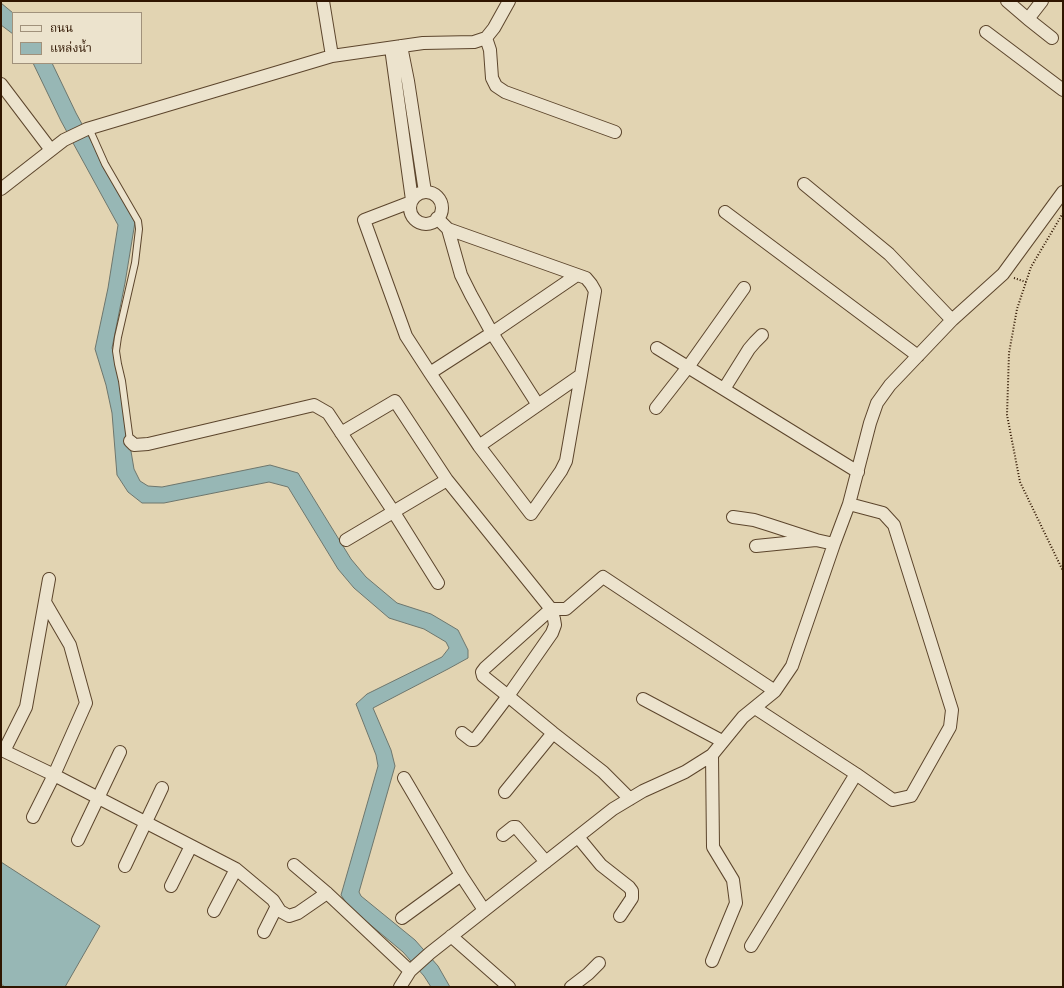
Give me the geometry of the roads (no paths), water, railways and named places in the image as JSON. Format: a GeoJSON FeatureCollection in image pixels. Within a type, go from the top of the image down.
{"type":"FeatureCollection","features":[{"type":"Feature","properties":{"kind":"street"},"geometry":{"type":"LineString","coordinates":[[323,1],[332,56]]}},
{"type":"Feature","properties":{"kind":"street"},"geometry":{"type":"LineString","coordinates":[[1,190],[64,140],[88,129],[332,56],[423,43],[474,42],[486,38],[494,28],[509,1]]}},
{"type":"Feature","properties":{"kind":"street"},"geometry":{"type":"LineString","coordinates":[[1007,1],[1052,38]]}},
{"type":"Feature","properties":{"kind":"street"},"geometry":{"type":"LineString","coordinates":[[1028,19],[1042,1]]}},
{"type":"Feature","properties":{"kind":"street"},"geometry":{"type":"LineString","coordinates":[[986,32],[1063,90]]}},
{"type":"Feature","properties":{"kind":"street"},"geometry":{"type":"LineString","coordinates":[[486,38],[490,50],[492,78],[496,86],[505,92],[615,132]]}},
{"type":"Feature","properties":{"kind":"street"},"geometry":{"type":"LineString","coordinates":[[396,47],[408,81],[425,192]]}},
{"type":"Feature","properties":{"kind":"street"},"geometry":{"type":"LineString","coordinates":[[396,47],[411,201],[410,212],[412,217],[420,223],[425,224],[435,221],[437,218],[441,213],[442,207],[438,197],[434,194],[425,192],[418,194],[411,201],[364,220],[406,336],[479,446],[532,514],[566,461],[594,291],[586,278],[448,229],[437,218]]}},
{"type":"Feature","properties":{"kind":"street"},"geometry":{"type":"LineString","coordinates":[[1,84],[51,150]]}},
{"type":"Feature","properties":{"kind":"street"},"geometry":{"type":"LineString","coordinates":[[804,184],[889,254],[952,320]]}},
{"type":"Feature","properties":{"kind":"street"},"geometry":{"type":"LineString","coordinates":[[400,987],[412,969],[430,953],[613,809],[643,791],[684,772],[712,755],[743,717],[775,691],[792,666],[849,504],[870,423],[877,403],[890,385],[952,320],[1003,274],[1063,192]]}},
{"type":"Feature","properties":{"kind":"street"},"geometry":{"type":"LineString","coordinates":[[725,212],[918,356]]}},
{"type":"Feature","properties":{"kind":"street"},"geometry":{"type":"LineString","coordinates":[[448,229],[461,274],[471,295],[492,333],[538,406]]}},
{"type":"Feature","properties":{"kind":"street"},"geometry":{"type":"LineString","coordinates":[[430,373],[577,275]]}},
{"type":"Feature","properties":{"kind":"street"},"geometry":{"type":"LineString","coordinates":[[656,408],[688,367],[744,288]]}},
{"type":"Feature","properties":{"kind":"street"},"geometry":{"type":"LineString","coordinates":[[724,389],[749,349],[762,334]]}},
{"type":"Feature","properties":{"kind":"street"},"geometry":{"type":"LineString","coordinates":[[657,348],[858,472]]}},
{"type":"Feature","properties":{"kind":"street"},"geometry":{"type":"LineString","coordinates":[[479,446],[581,375]]}},
{"type":"Feature","properties":{"kind":"street"},"geometry":{"type":"LineString","coordinates":[[341,433],[395,401],[447,480],[551,609],[555,625],[552,633],[508,696],[474,740],[471,740],[462,733]]}},
{"type":"Feature","properties":{"kind":"street"},"geometry":{"type":"LineString","coordinates":[[130,441],[134,445],[148,444],[314,405],[328,413],[438,582]]}},
{"type":"Feature","properties":{"kind":"street"},"geometry":{"type":"LineString","coordinates":[[346,540],[447,480]]}},
{"type":"Feature","properties":{"kind":"street"},"geometry":{"type":"LineString","coordinates":[[755,708],[893,800],[912,796],[950,727],[952,710],[894,525],[883,513],[849,504]]}},
{"type":"Feature","properties":{"kind":"street"},"geometry":{"type":"LineString","coordinates":[[733,517],[754,520],[816,540],[834,544]]}},
{"type":"Feature","properties":{"kind":"street"},"geometry":{"type":"LineString","coordinates":[[756,546],[816,540]]}},
{"type":"Feature","properties":{"kind":"street"},"geometry":{"type":"LineString","coordinates":[[630,799],[603,772],[482,674],[483,670],[551,609],[566,610],[603,577],[775,691]]}},
{"type":"Feature","properties":{"kind":"street"},"geometry":{"type":"LineString","coordinates":[[49,579],[26,706],[3,755],[54,775],[236,869],[273,900],[280,911],[289,916],[298,913],[327,892]]}},
{"type":"Feature","properties":{"kind":"street"},"geometry":{"type":"LineString","coordinates":[[33,817],[54,775],[86,703],[70,645],[45,602]]}},
{"type":"Feature","properties":{"kind":"street"},"geometry":{"type":"LineString","coordinates":[[643,699],[722,742]]}},
{"type":"Feature","properties":{"kind":"street"},"geometry":{"type":"LineString","coordinates":[[505,792],[553,733]]}},
{"type":"Feature","properties":{"kind":"street"},"geometry":{"type":"LineString","coordinates":[[78,840],[120,752]]}},
{"type":"Feature","properties":{"kind":"street"},"geometry":{"type":"LineString","coordinates":[[712,755],[713,847],[734,880],[736,904],[712,961]]}},
{"type":"Feature","properties":{"kind":"street"},"geometry":{"type":"LineString","coordinates":[[752,946],[856,774]]}},
{"type":"Feature","properties":{"kind":"street"},"geometry":{"type":"LineString","coordinates":[[404,778],[461,875],[484,910]]}},
{"type":"Feature","properties":{"kind":"street"},"geometry":{"type":"LineString","coordinates":[[125,866],[162,788]]}},
{"type":"Feature","properties":{"kind":"street"},"geometry":{"type":"LineString","coordinates":[[503,835],[513,827],[516,827],[546,862]]}},
{"type":"Feature","properties":{"kind":"street"},"geometry":{"type":"LineString","coordinates":[[578,837],[601,865],[632,891],[632,898],[620,916]]}},
{"type":"Feature","properties":{"kind":"street"},"geometry":{"type":"LineString","coordinates":[[171,886],[191,846]]}},
{"type":"Feature","properties":{"kind":"street"},"geometry":{"type":"LineString","coordinates":[[294,865],[327,892],[412,969]]}},
{"type":"Feature","properties":{"kind":"street"},"geometry":{"type":"LineString","coordinates":[[214,911],[236,869]]}},
{"type":"Feature","properties":{"kind":"street"},"geometry":{"type":"LineString","coordinates":[[402,918],[461,875]]}},
{"type":"Feature","properties":{"kind":"street"},"geometry":{"type":"LineString","coordinates":[[264,932],[277,906]]}},
{"type":"Feature","properties":{"kind":"street"},"geometry":{"type":"LineString","coordinates":[[451,936],[509,987]]}},
{"type":"Feature","properties":{"kind":"street"},"geometry":{"type":"LineString","coordinates":[[571,987],[599,963]]}},
{"type":"Feature","properties":{"kind":"lane"},"geometry":{"type":"LineString","coordinates":[[88,129],[105,164],[138,221],[139,229],[135,263],[116,352],[122,381],[130,441]]}},
{"type":"Feature","properties":{"kind":"water"},"geometry":{"type":"Polygon","coordinates":[[[1,3],[12,12],[12,33],[1,25],[1,3]]]}},
{"type":"Feature","properties":{"kind":"water"},"geometry":{"type":"Polygon","coordinates":[[[33,64],[52,64],[76,113],[135,222],[112,348],[122,381],[124,410],[134,469],[140,481],[148,486],[162,487],[270,465],[298,473],[351,559],[366,577],[397,603],[431,614],[458,630],[468,650],[468,658],[373,708],[391,750],[395,766],[359,892],[361,896],[415,940],[438,966],[450,987],[431,987],[424,976],[403,952],[349,907],[341,895],[378,766],[376,755],[356,704],[367,694],[442,657],[449,648],[446,642],[424,629],[389,618],[354,588],[338,569],[288,487],[269,482],[164,503],[142,503],[128,492],[117,475],[112,413],[106,385],[95,349],[108,288],[118,225],[61,121],[33,64]]]}},
{"type":"Feature","properties":{"kind":"water"},"geometry":{"type":"Polygon","coordinates":[[[1,862],[100,926],[65,987],[5,987],[1,984],[1,862]]]}}]}
